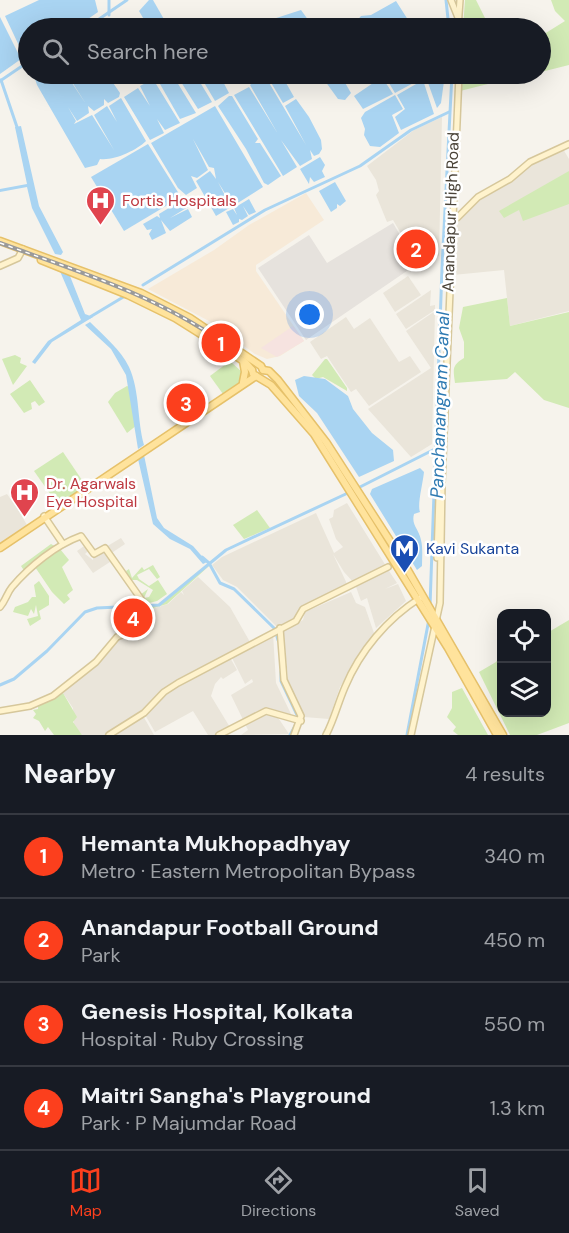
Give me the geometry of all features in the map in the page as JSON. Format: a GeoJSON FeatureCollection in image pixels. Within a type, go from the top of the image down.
{"type":"FeatureCollection","features":[{"type":"Feature","properties":{"kind":"main road"},"geometry":{"type":"LineString","coordinates":[[0,243],[141,293],[188,317],[256,371]]}},
{"type":"Feature","properties":{"kind":"main road"},"geometry":{"type":"LineString","coordinates":[[23,252],[53,259],[184,323],[256,371]]}},
{"type":"Feature","properties":{"kind":"main road"},"geometry":{"type":"LineString","coordinates":[[242,360],[245,372],[243,382]]}},
{"type":"Feature","properties":{"kind":"main road"},"geometry":{"type":"LineString","coordinates":[[145,450],[256,371]]}},
{"type":"Feature","properties":{"kind":"main road"},"geometry":{"type":"LineString","coordinates":[[0,546],[137,456],[256,371],[269,371],[326,442],[392,559],[436,616],[503,735]]}},
{"type":"Feature","properties":{"kind":"main road"},"geometry":{"type":"LineString","coordinates":[[353,491],[399,555],[422,599],[425,613],[497,735]]}},
{"type":"Feature","properties":{"kind":"main road"},"geometry":{"type":"LineString","coordinates":[[392,559],[399,555]]}},
{"type":"Feature","properties":{"kind":"street"},"geometry":{"type":"LineString","coordinates":[[451,0],[454,14],[458,18]]}},
{"type":"Feature","properties":{"kind":"street"},"geometry":{"type":"LineString","coordinates":[[460,18],[461,0]]}},
{"type":"Feature","properties":{"kind":"street","name":"Anandapur High Road"},"geometry":{"type":"LineString","coordinates":[[411,735],[433,625],[439,608],[457,84]]}},
{"type":"Feature","properties":{"kind":"street"},"geometry":{"type":"LineString","coordinates":[[451,220],[478,198],[510,179],[530,162],[569,144]]}},
{"type":"Feature","properties":{"kind":"street"},"geometry":{"type":"LineString","coordinates":[[0,266],[18,258],[23,252]]}},
{"type":"Feature","properties":{"kind":"street"},"geometry":{"type":"LineString","coordinates":[[44,517],[63,544]]}},
{"type":"Feature","properties":{"kind":"street"},"geometry":{"type":"LineString","coordinates":[[0,607],[22,576],[63,544],[81,536],[94,554],[105,548],[144,606],[146,620],[142,625],[117,637],[97,661],[53,696],[30,706],[0,711]]}},
{"type":"Feature","properties":{"kind":"street"},"geometry":{"type":"LineString","coordinates":[[109,735],[144,713],[163,693],[178,683],[299,618],[301,611],[309,606],[388,567]]}},
{"type":"Feature","properties":{"kind":"street"},"geometry":{"type":"LineString","coordinates":[[328,735],[346,685],[378,634],[400,612],[422,599]]}},
{"type":"Feature","properties":{"kind":"street"},"geometry":{"type":"LineString","coordinates":[[277,630],[284,680],[301,714],[294,735]]}},
{"type":"Feature","properties":{"kind":"street"},"geometry":{"type":"LineString","coordinates":[[219,735],[266,711],[299,721]]}},
{"type":"Feature","properties":{"kind":"shaded area"},"geometry":{"type":"Polygon","coordinates":[[[442,117],[439,256],[428,259],[417,234],[403,237],[393,220],[387,222],[376,195],[379,191],[376,180],[367,166],[414,130],[442,117]]]}},
{"type":"Feature","properties":{"kind":"shaded area"},"geometry":{"type":"Polygon","coordinates":[[[563,149],[569,159],[569,311],[510,326],[504,270],[453,275],[454,222],[476,201],[527,165],[563,149]]]}},
{"type":"Feature","properties":{"kind":"shaded area"},"geometry":{"type":"Polygon","coordinates":[[[306,193],[324,220],[256,265],[256,271],[304,341],[280,356],[267,359],[255,354],[209,321],[148,289],[214,250],[249,225],[306,193]]]}},
{"type":"Feature","properties":{"kind":"shaded area"},"geometry":{"type":"Polygon","coordinates":[[[393,223],[417,264],[306,340],[258,268],[309,235],[327,263],[393,223]]]}},
{"type":"Feature","properties":{"kind":"shaded area"},"geometry":{"type":"Polygon","coordinates":[[[408,276],[421,295],[395,312],[383,293],[408,276]]]}},
{"type":"Feature","properties":{"kind":"shaded area"},"geometry":{"type":"Polygon","coordinates":[[[431,290],[430,306],[435,305],[435,310],[406,329],[396,314],[431,290]]]}},
{"type":"Feature","properties":{"kind":"shaded area"},"geometry":{"type":"Polygon","coordinates":[[[435,311],[432,444],[411,457],[368,409],[431,368],[406,331],[435,311]]]}},
{"type":"Feature","properties":{"kind":"shaded area"},"geometry":{"type":"Polygon","coordinates":[[[346,317],[354,329],[370,318],[399,362],[410,356],[421,372],[369,406],[356,389],[351,392],[327,356],[321,359],[310,342],[346,317]]]}},
{"type":"Feature","properties":{"kind":"shaded area"},"geometry":{"type":"Polygon","coordinates":[[[293,326],[304,341],[277,357],[261,348],[293,326]]]}},
{"type":"Feature","properties":{"kind":"shaded area"},"geometry":{"type":"Polygon","coordinates":[[[29,490],[31,493],[22,499],[25,504],[17,508],[27,525],[0,543],[0,497],[7,494],[12,501],[29,490]]]}},
{"type":"Feature","properties":{"kind":"shaded area"},"geometry":{"type":"Polygon","coordinates":[[[347,503],[386,566],[354,583],[333,554],[348,586],[299,610],[299,618],[278,628],[237,587],[223,580],[212,565],[222,557],[316,513],[334,553],[343,547],[336,539],[329,519],[333,517],[334,510],[347,503]]]}},
{"type":"Feature","properties":{"kind":"shaded area"},"geometry":{"type":"Polygon","coordinates":[[[121,538],[125,544],[110,554],[113,560],[93,573],[77,551],[87,544],[90,549],[85,554],[93,560],[94,554],[121,538]]]}},
{"type":"Feature","properties":{"kind":"shaded area"},"geometry":{"type":"Polygon","coordinates":[[[387,568],[397,583],[385,589],[398,584],[406,601],[376,628],[367,598],[361,601],[355,584],[387,568]]]}},
{"type":"Feature","properties":{"kind":"shaded area"},"geometry":{"type":"Polygon","coordinates":[[[198,577],[230,607],[250,642],[228,654],[237,670],[223,679],[221,677],[215,684],[211,696],[231,729],[220,735],[208,735],[193,711],[155,732],[144,713],[142,714],[154,735],[82,735],[74,726],[73,708],[63,693],[115,641],[133,630],[144,611],[168,604],[181,592],[184,595],[182,591],[198,577]]]}},
{"type":"Feature","properties":{"kind":"shaded area"},"geometry":{"type":"Polygon","coordinates":[[[351,592],[356,603],[365,607],[374,633],[340,687],[329,719],[304,717],[287,681],[283,631],[303,620],[305,612],[351,592]]]}},
{"type":"Feature","properties":{"kind":"shaded area"},"geometry":{"type":"Polygon","coordinates":[[[273,633],[276,683],[292,716],[267,709],[256,714],[275,713],[289,734],[241,735],[248,730],[231,695],[253,682],[252,679],[245,684],[230,654],[273,633]]]}},
{"type":"Feature","properties":{"kind":"green space"},"geometry":{"type":"Polygon","coordinates":[[[465,0],[476,0],[485,18],[464,18],[465,0]]]}},
{"type":"Feature","properties":{"kind":"green space"},"geometry":{"type":"Polygon","coordinates":[[[551,0],[569,0],[569,65],[551,70],[551,30],[565,21],[555,11],[551,0]]]}},
{"type":"Feature","properties":{"kind":"green space"},"geometry":{"type":"Polygon","coordinates":[[[460,84],[488,84],[460,91],[460,84]]]}},
{"type":"Feature","properties":{"kind":"green space"},"geometry":{"type":"Polygon","coordinates":[[[569,171],[569,204],[523,221],[519,210],[504,218],[499,211],[569,171]]]}},
{"type":"Feature","properties":{"kind":"green space"},"geometry":{"type":"Polygon","coordinates":[[[507,298],[510,326],[569,312],[569,408],[544,400],[515,372],[507,379],[455,383],[454,368],[464,358],[464,342],[459,328],[463,307],[507,298]]]}},
{"type":"Feature","properties":{"kind":"green space"},"geometry":{"type":"Polygon","coordinates":[[[15,355],[21,358],[20,363],[27,366],[13,385],[2,359],[15,355]]]}},
{"type":"Feature","properties":{"kind":"green space"},"geometry":{"type":"Polygon","coordinates":[[[325,359],[347,391],[323,377],[316,379],[312,375],[325,359]]]}},
{"type":"Feature","properties":{"kind":"green space"},"geometry":{"type":"Polygon","coordinates":[[[230,361],[242,372],[241,381],[223,394],[210,376],[230,361]]]}},
{"type":"Feature","properties":{"kind":"green space"},"geometry":{"type":"Polygon","coordinates":[[[30,380],[45,402],[39,406],[35,401],[31,403],[32,409],[24,413],[10,394],[30,380]]]}},
{"type":"Feature","properties":{"kind":"green space"},"geometry":{"type":"Polygon","coordinates":[[[127,386],[132,388],[137,425],[127,433],[108,402],[115,393],[127,386]]]}},
{"type":"Feature","properties":{"kind":"green space"},"geometry":{"type":"Polygon","coordinates":[[[63,452],[86,486],[58,505],[34,471],[63,452]]]}},
{"type":"Feature","properties":{"kind":"green space"},"geometry":{"type":"Polygon","coordinates":[[[257,510],[270,528],[244,539],[233,525],[257,510]]]}},
{"type":"Feature","properties":{"kind":"green space"},"geometry":{"type":"Polygon","coordinates":[[[51,544],[60,549],[69,560],[62,567],[73,590],[67,595],[70,599],[64,604],[52,592],[35,567],[25,572],[21,566],[51,544]]]}},
{"type":"Feature","properties":{"kind":"green space"},"geometry":{"type":"Polygon","coordinates":[[[209,563],[209,566],[167,604],[150,609],[143,623],[129,629],[120,609],[159,605],[209,563]]]}},
{"type":"Feature","properties":{"kind":"green space"},"geometry":{"type":"Polygon","coordinates":[[[153,565],[160,577],[157,579],[149,569],[137,575],[149,586],[158,580],[167,594],[149,603],[140,595],[148,589],[144,598],[149,597],[153,590],[137,580],[129,580],[126,571],[129,569],[132,578],[142,567],[144,570],[153,565]]]}},
{"type":"Feature","properties":{"kind":"green space"},"geometry":{"type":"Polygon","coordinates":[[[39,581],[49,596],[49,605],[39,611],[41,619],[30,626],[27,619],[38,616],[36,605],[34,614],[31,609],[28,616],[13,612],[15,607],[36,597],[34,585],[39,581]]]}},
{"type":"Feature","properties":{"kind":"green space"},"geometry":{"type":"Polygon","coordinates":[[[569,620],[569,723],[537,735],[510,735],[501,717],[551,717],[551,631],[569,620]]]}},
{"type":"Feature","properties":{"kind":"green space"},"geometry":{"type":"Polygon","coordinates":[[[497,660],[497,709],[479,672],[497,660]]]}},
{"type":"Feature","properties":{"kind":"green space"},"geometry":{"type":"Polygon","coordinates":[[[462,688],[488,735],[458,735],[453,731],[456,727],[447,717],[452,708],[452,692],[462,688]]]}},
{"type":"Feature","properties":{"kind":"green space"},"geometry":{"type":"Polygon","coordinates":[[[63,693],[77,717],[73,722],[82,735],[54,735],[48,727],[45,731],[39,721],[33,718],[36,714],[33,710],[38,709],[38,705],[63,693]]]}},
{"type":"Feature","properties":{"kind":"water"},"geometry":{"type":"Polygon","coordinates":[[[39,0],[95,0],[98,12],[89,18],[18,18],[18,44],[5,16],[39,0]]]}},
{"type":"Feature","properties":{"kind":"water"},"geometry":{"type":"Polygon","coordinates":[[[149,0],[153,0],[163,18],[143,18],[139,11],[149,0]]]}},
{"type":"Feature","properties":{"kind":"water"},"geometry":{"type":"Polygon","coordinates":[[[396,1],[407,18],[359,18],[371,15],[396,1]]]}},
{"type":"Feature","properties":{"kind":"water"},"geometry":{"type":"Polygon","coordinates":[[[301,10],[307,18],[276,18],[301,10]]]}},
{"type":"Feature","properties":{"kind":"water"},"geometry":{"type":"Polygon","coordinates":[[[0,17],[18,53],[18,61],[0,74],[0,17]]]}},
{"type":"Feature","properties":{"kind":"water"},"geometry":{"type":"Polygon","coordinates":[[[73,84],[86,104],[73,84],[114,84],[120,93],[119,97],[108,103],[104,99],[104,105],[94,111],[88,106],[89,113],[77,121],[68,107],[76,121],[74,124],[92,115],[114,150],[94,115],[107,106],[117,122],[109,106],[121,98],[146,141],[125,154],[100,159],[97,165],[85,168],[37,85],[73,84]]]}},
{"type":"Feature","properties":{"kind":"water"},"geometry":{"type":"Polygon","coordinates":[[[156,84],[180,123],[165,130],[157,119],[164,133],[150,140],[124,97],[138,88],[150,106],[140,86],[156,84]]]}},
{"type":"Feature","properties":{"kind":"water"},"geometry":{"type":"Polygon","coordinates":[[[160,84],[178,84],[196,113],[180,119],[160,84]]]}},
{"type":"Feature","properties":{"kind":"water"},"geometry":{"type":"Polygon","coordinates":[[[182,84],[201,84],[212,102],[198,109],[182,84]]]}},
{"type":"Feature","properties":{"kind":"water"},"geometry":{"type":"Polygon","coordinates":[[[205,84],[224,84],[229,93],[215,101],[205,84]]]}},
{"type":"Feature","properties":{"kind":"water"},"geometry":{"type":"Polygon","coordinates":[[[270,84],[306,145],[285,106],[296,99],[321,140],[322,149],[319,154],[314,156],[310,150],[312,159],[300,166],[281,140],[297,167],[283,176],[234,95],[249,87],[278,134],[250,85],[270,84]]]}},
{"type":"Feature","properties":{"kind":"water"},"geometry":{"type":"Polygon","coordinates":[[[272,84],[287,84],[294,97],[283,103],[272,84]]]}},
{"type":"Feature","properties":{"kind":"water"},"geometry":{"type":"Polygon","coordinates":[[[327,84],[346,84],[351,93],[345,100],[338,99],[327,84]]]}},
{"type":"Feature","properties":{"kind":"water"},"geometry":{"type":"Polygon","coordinates":[[[372,84],[387,84],[393,94],[363,109],[354,96],[372,84]]]}},
{"type":"Feature","properties":{"kind":"water"},"geometry":{"type":"Polygon","coordinates":[[[390,84],[412,84],[395,93],[390,84]]]}},
{"type":"Feature","properties":{"kind":"water"},"geometry":{"type":"Polygon","coordinates":[[[416,84],[424,84],[434,114],[401,130],[395,117],[405,109],[397,95],[416,84]]]}},
{"type":"Feature","properties":{"kind":"water"},"geometry":{"type":"Polygon","coordinates":[[[428,84],[444,84],[441,103],[437,108],[428,84]]]}},
{"type":"Feature","properties":{"kind":"water"},"geometry":{"type":"Polygon","coordinates":[[[395,95],[403,109],[392,115],[399,133],[380,147],[370,146],[364,135],[365,129],[361,118],[365,112],[395,95]]]}},
{"type":"Feature","properties":{"kind":"water"},"geometry":{"type":"Polygon","coordinates":[[[232,96],[258,139],[255,143],[260,143],[281,176],[268,185],[264,183],[246,149],[218,106],[232,96]]]}},
{"type":"Feature","properties":{"kind":"water"},"geometry":{"type":"Polygon","coordinates":[[[215,106],[263,187],[233,206],[218,182],[231,207],[216,216],[196,181],[210,171],[216,179],[214,168],[209,167],[193,139],[208,170],[197,178],[191,176],[197,188],[186,195],[178,188],[151,143],[215,106]]]}},
{"type":"Feature","properties":{"kind":"water"},"geometry":{"type":"Polygon","coordinates":[[[21,126],[39,206],[63,252],[61,255],[55,254],[32,208],[27,187],[0,192],[0,189],[27,184],[15,127],[21,126]]]}},
{"type":"Feature","properties":{"kind":"water"},"geometry":{"type":"Polygon","coordinates":[[[148,144],[181,197],[124,231],[91,177],[148,144]]]}},
{"type":"Feature","properties":{"kind":"water"},"geometry":{"type":"Polygon","coordinates":[[[320,157],[325,165],[322,171],[325,177],[314,182],[310,177],[309,184],[300,169],[320,157]]]}},
{"type":"Feature","properties":{"kind":"water"},"geometry":{"type":"Polygon","coordinates":[[[335,182],[346,201],[340,206],[337,204],[337,208],[331,212],[319,191],[335,182]]]}},
{"type":"Feature","properties":{"kind":"water"},"geometry":{"type":"Polygon","coordinates":[[[249,199],[256,212],[249,215],[243,206],[248,216],[242,220],[239,219],[239,222],[233,225],[226,212],[233,209],[237,215],[234,208],[249,199]]]}},
{"type":"Feature","properties":{"kind":"water"},"geometry":{"type":"Polygon","coordinates":[[[182,200],[188,207],[170,218],[188,209],[192,217],[170,231],[161,220],[166,233],[152,240],[149,234],[152,229],[147,230],[143,224],[157,216],[160,218],[159,214],[182,200]]]}},
{"type":"Feature","properties":{"kind":"water"},"geometry":{"type":"Polygon","coordinates":[[[59,269],[68,271],[85,314],[93,317],[52,342],[35,364],[32,362],[48,341],[81,320],[59,269]]]}},
{"type":"Feature","properties":{"kind":"water"},"geometry":{"type":"Polygon","coordinates":[[[90,322],[122,355],[133,376],[144,445],[138,449],[126,375],[111,349],[85,325],[90,322]]]}},
{"type":"Feature","properties":{"kind":"water"},"geometry":{"type":"Polygon","coordinates":[[[304,376],[325,379],[348,396],[353,409],[372,433],[393,450],[394,461],[359,477],[317,413],[299,396],[295,380],[304,376]]]}},
{"type":"Feature","properties":{"kind":"water"},"geometry":{"type":"Polygon","coordinates":[[[144,455],[157,518],[164,528],[193,546],[207,562],[203,564],[190,549],[170,539],[153,524],[138,459],[144,455]]]}},
{"type":"Feature","properties":{"kind":"water"},"geometry":{"type":"Polygon","coordinates":[[[420,468],[424,472],[420,512],[414,514],[413,518],[422,546],[422,566],[417,570],[370,494],[372,489],[420,468]]]}},
{"type":"Feature","properties":{"kind":"waterway"},"geometry":{"type":"LineString","coordinates":[[109,0],[109,15]]}},
{"type":"Feature","properties":{"kind":"waterway"},"geometry":{"type":"LineString","coordinates":[[101,18],[127,0]]}},
{"type":"Feature","properties":{"kind":"waterway","name":"Panchanangram Canal"},"geometry":{"type":"LineString","coordinates":[[446,0],[448,18]]}},
{"type":"Feature","properties":{"kind":"waterway"},"geometry":{"type":"LineString","coordinates":[[0,81],[18,69]]}},
{"type":"Feature","properties":{"kind":"waterway"},"geometry":{"type":"LineString","coordinates":[[1,80],[18,130]]}},
{"type":"Feature","properties":{"kind":"waterway","name":"Panchanangram Canal"},"geometry":{"type":"LineString","coordinates":[[430,606],[442,268],[451,84]]}},
{"type":"Feature","properties":{"kind":"waterway"},"geometry":{"type":"LineString","coordinates":[[143,285],[265,210],[360,166],[411,130],[449,112]]}},
{"type":"Feature","properties":{"kind":"waterway"},"geometry":{"type":"LineString","coordinates":[[90,317],[125,296]]}},
{"type":"Feature","properties":{"kind":"waterway"},"geometry":{"type":"LineString","coordinates":[[356,489],[435,449]]}},
{"type":"Feature","properties":{"kind":"waterway"},"geometry":{"type":"LineString","coordinates":[[0,685],[14,679],[47,651],[85,612],[97,608],[159,605],[226,550],[350,492]]}},
{"type":"Feature","properties":{"kind":"waterway"},"geometry":{"type":"LineString","coordinates":[[202,557],[209,563],[220,583],[234,589],[275,629],[278,640]]}},
{"type":"Feature","properties":{"kind":"waterway","name":"Panchanangram Canal"},"geometry":{"type":"LineString","coordinates":[[407,735],[429,619]]}},
{"type":"Feature","properties":{"kind":"waterway"},"geometry":{"type":"LineString","coordinates":[[281,671],[281,681],[298,717],[297,720]]}},
{"type":"Feature","properties":{"kind":"waterway"},"geometry":{"type":"LineString","coordinates":[[290,735],[295,726]]}},
{"type":"Feature","properties":{"kind":"railway"},"geometry":{"type":"LineString","coordinates":[[0,243],[143,297],[196,325],[222,342]]}},
{"type":"Feature","properties":{"kind":"place","name":"Fortis Hospitals"},"geometry":{"type":"Point","coordinates":[101,226]}},
{"type":"Feature","properties":{"kind":"place","name":"Anandapur Football Ground"},"geometry":{"type":"Point","coordinates":[416,249]}},
{"type":"Feature","properties":{"kind":"place","name":"Hemanta Mukhopadhyay"},"geometry":{"type":"Point","coordinates":[221,343]}},
{"type":"Feature","properties":{"kind":"place","name":"Genesis Hospital, Kolkata"},"geometry":{"type":"Point","coordinates":[186,403]}},
{"type":"Feature","properties":{"kind":"place","name":"Dr. Agarwals Eye Hospital"},"geometry":{"type":"Point","coordinates":[25,518]}},
{"type":"Feature","properties":{"kind":"place","name":"Kavi Sukanta"},"geometry":{"type":"Point","coordinates":[405,574]}},
{"type":"Feature","properties":{"kind":"place","name":"Maitri Sangha's Playground"},"geometry":{"type":"Point","coordinates":[133,618]}}]}
